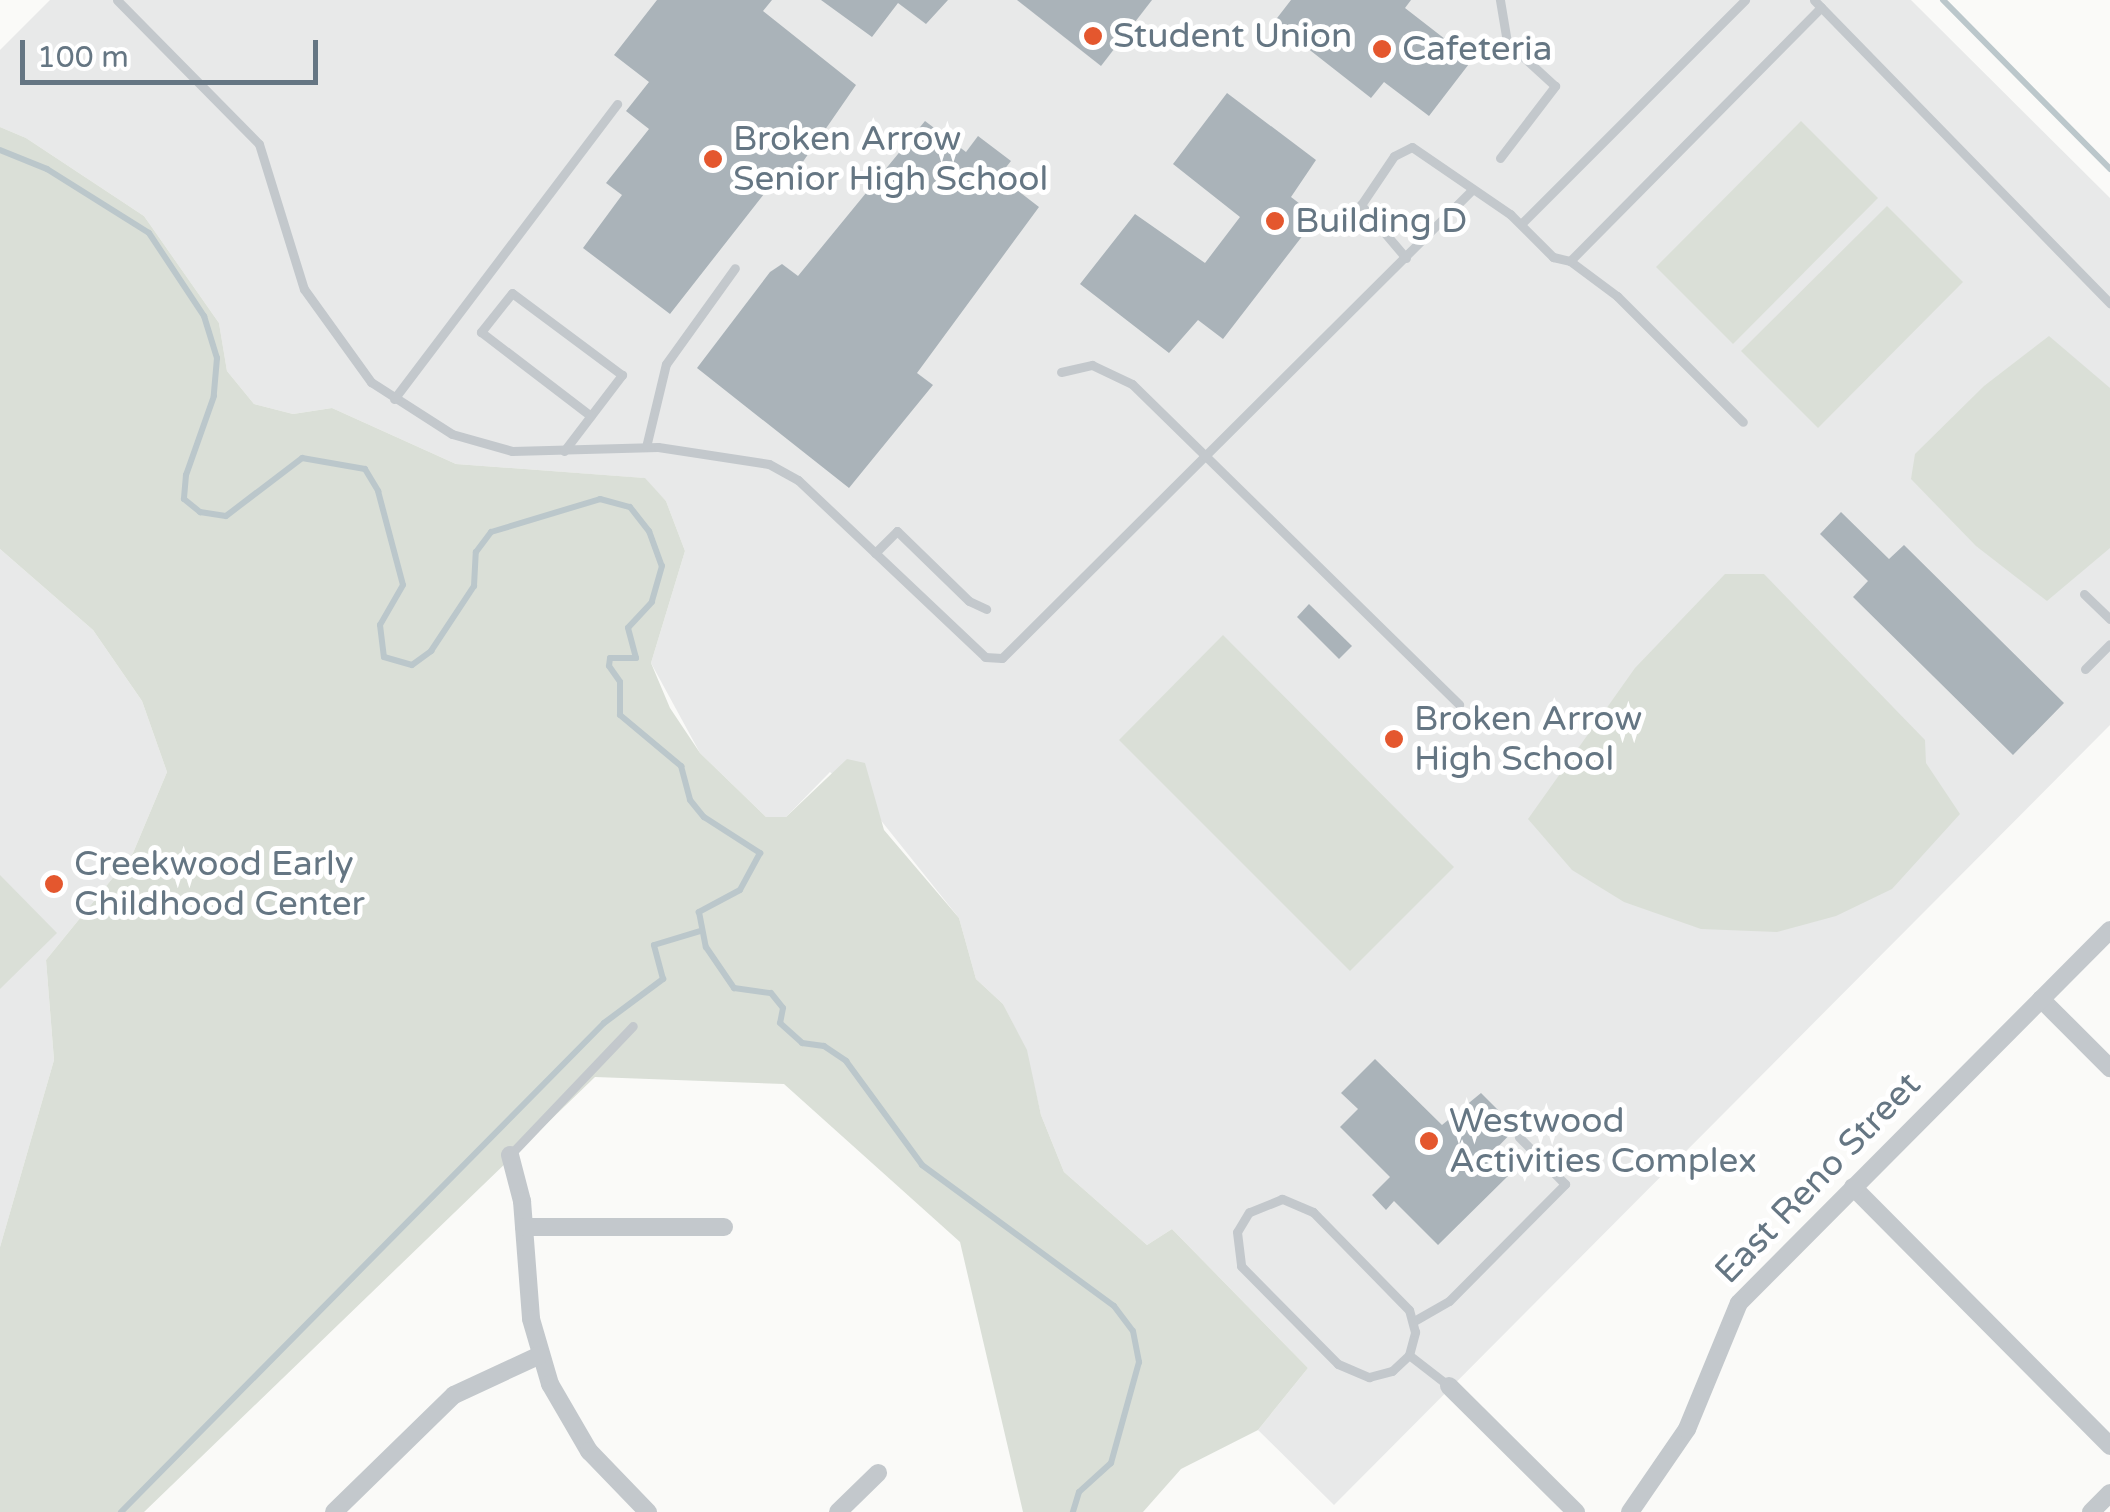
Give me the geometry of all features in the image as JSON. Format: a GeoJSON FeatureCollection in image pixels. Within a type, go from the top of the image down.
{"type":"FeatureCollection","features":[{"type":"Feature","properties":{"kind":"street","name":"East Reno Street"},"geometry":{"type":"LineString","coordinates":[[1630,1512],[1688,1429],[1732,1312],[2110,930]]}},
{"type":"Feature","properties":{"kind":"street"},"geometry":{"type":"LineString","coordinates":[[2041,999],[2110,1068]]}},
{"type":"Feature","properties":{"kind":"street"},"geometry":{"type":"LineString","coordinates":[[510,1155],[524,1227],[540,1355],[589,1450],[648,1512]]}},
{"type":"Feature","properties":{"kind":"street"},"geometry":{"type":"LineString","coordinates":[[1852,1187],[2110,1446]]}},
{"type":"Feature","properties":{"kind":"street"},"geometry":{"type":"LineString","coordinates":[[524,1227],[724,1227]]}},
{"type":"Feature","properties":{"kind":"street"},"geometry":{"type":"LineString","coordinates":[[334,1512],[454,1395],[540,1355]]}},
{"type":"Feature","properties":{"kind":"street"},"geometry":{"type":"LineString","coordinates":[[1449,1386],[1576,1512]]}},
{"type":"Feature","properties":{"kind":"street"},"geometry":{"type":"LineString","coordinates":[[838,1512],[878,1473]]}},
{"type":"Feature","properties":{"kind":"street"},"geometry":{"type":"LineString","coordinates":[[2091,1512],[2110,1493]]}},
{"type":"Feature","properties":{"kind":"lane"},"geometry":{"type":"LineString","coordinates":[[117,0],[259,144],[304,289],[354,364],[394,399],[452,434],[512,451],[646,447],[702,450],[769,464],[798,480],[967,646],[1002,658],[1472,190]]}},
{"type":"Feature","properties":{"kind":"lane"},"geometry":{"type":"LineString","coordinates":[[1500,0],[1508,42],[1555,86],[1500,158]]}},
{"type":"Feature","properties":{"kind":"lane"},"geometry":{"type":"LineString","coordinates":[[1520,224],[1745,0]]}},
{"type":"Feature","properties":{"kind":"lane"},"geometry":{"type":"LineString","coordinates":[[1570,260],[1817,4],[2110,303]]}},
{"type":"Feature","properties":{"kind":"lane"},"geometry":{"type":"LineString","coordinates":[[394,399],[617,104]]}},
{"type":"Feature","properties":{"kind":"lane"},"geometry":{"type":"LineString","coordinates":[[1406,258],[1361,205],[1394,156],[1412,147],[1427,153],[1520,224],[1553,257],[1570,260],[1617,296],[1744,422]]}},
{"type":"Feature","properties":{"kind":"lane"},"geometry":{"type":"LineString","coordinates":[[646,447],[666,364],[735,268]]}},
{"type":"Feature","properties":{"kind":"lane"},"geometry":{"type":"LineString","coordinates":[[564,451],[591,416],[622,375],[512,293],[482,332],[591,416]]}},
{"type":"Feature","properties":{"kind":"lane"},"geometry":{"type":"LineString","coordinates":[[1061,372],[1092,365],[1115,372],[1459,704]]}},
{"type":"Feature","properties":{"kind":"lane"},"geometry":{"type":"LineString","coordinates":[[876,553],[897,531],[969,601],[986,608]]}},
{"type":"Feature","properties":{"kind":"lane"},"geometry":{"type":"LineString","coordinates":[[2084,594],[2110,619]]}},
{"type":"Feature","properties":{"kind":"lane"},"geometry":{"type":"LineString","coordinates":[[2085,670],[2110,644]]}},
{"type":"Feature","properties":{"kind":"lane"},"geometry":{"type":"LineString","coordinates":[[510,1155],[633,1026]]}},
{"type":"Feature","properties":{"kind":"lane"},"geometry":{"type":"LineString","coordinates":[[1414,1321],[1449,1301],[1565,1184],[1519,1138]]}},
{"type":"Feature","properties":{"kind":"lane"},"geometry":{"type":"LineString","coordinates":[[1270,1200],[1304,1205],[1402,1300],[1414,1321],[1409,1355],[1381,1376],[1347,1371],[1242,1266],[1236,1244],[1242,1221],[1270,1200]]}},
{"type":"Feature","properties":{"kind":"lane"},"geometry":{"type":"LineString","coordinates":[[1409,1355],[1449,1386]]}},
{"type":"Feature","properties":{"kind":"shaded area","name":"Broken Arrow High School"},"geometry":{"type":"Polygon","coordinates":[[[50,0],[1911,0],[2110,198],[2110,725],[1334,1505],[1258,1430],[1308,1368],[1172,1229],[1147,1245],[1064,1172],[1041,1115],[1026,1050],[1003,1004],[976,979],[959,918],[879,818],[830,772],[786,817],[766,817],[700,753],[651,663],[685,551],[666,501],[644,478],[456,464],[332,408],[293,414],[254,404],[227,371],[219,323],[144,216],[26,138],[0,127],[0,50],[50,0]]]}},
{"type":"Feature","properties":{"kind":"shaded area"},"geometry":{"type":"Polygon","coordinates":[[[1801,121],[1878,198],[1733,344],[1656,267],[1801,121]]]}},
{"type":"Feature","properties":{"kind":"shaded area"},"geometry":{"type":"Polygon","coordinates":[[[0,127],[26,138],[144,216],[219,323],[227,371],[254,404],[293,414],[332,408],[456,464],[645,478],[666,501],[685,551],[651,663],[670,708],[700,753],[766,817],[786,817],[847,759],[865,763],[884,830],[959,918],[976,979],[1003,1004],[1027,1050],[1041,1115],[1064,1172],[1147,1245],[1172,1229],[1308,1368],[1258,1430],[1181,1469],[1143,1512],[1023,1512],[960,1242],[784,1084],[595,1077],[144,1512],[0,1512],[0,1247],[54,1060],[46,960],[133,853],[167,772],[142,701],[93,630],[0,549],[0,127]]]}},
{"type":"Feature","properties":{"kind":"shaded area"},"geometry":{"type":"Polygon","coordinates":[[[1887,206],[1963,282],[1818,428],[1741,351],[1887,206]]]}},
{"type":"Feature","properties":{"kind":"shaded area"},"geometry":{"type":"Polygon","coordinates":[[[2049,336],[2110,388],[2110,548],[2047,601],[1976,546],[1911,479],[1915,454],[1984,386],[2049,336]]]}},
{"type":"Feature","properties":{"kind":"shaded area","name":"Creekwood Early Childhood Center"},"geometry":{"type":"Polygon","coordinates":[[[0,549],[93,630],[142,701],[167,772],[133,853],[46,960],[54,1060],[0,1247],[0,549]]]}},
{"type":"Feature","properties":{"kind":"shaded area"},"geometry":{"type":"Polygon","coordinates":[[[1725,574],[1764,574],[1925,740],[1926,763],[1960,814],[1892,889],[1836,916],[1777,932],[1701,929],[1624,902],[1572,870],[1528,819],[1635,668],[1725,574]]]}},
{"type":"Feature","properties":{"kind":"shaded area"},"geometry":{"type":"Polygon","coordinates":[[[1223,635],[1454,867],[1350,971],[1119,740],[1223,635]]]}},
{"type":"Feature","properties":{"kind":"shaded area"},"geometry":{"type":"Polygon","coordinates":[[[0,875],[57,933],[0,989],[0,875]]]}},
{"type":"Feature","properties":{"kind":"building","name":"Broken Arrow Senior High School"},"geometry":{"type":"Polygon","coordinates":[[[657,0],[772,0],[763,11],[856,85],[782,192],[771,185],[670,314],[583,248],[622,195],[606,183],[649,129],[626,111],[649,82],[614,55],[657,0]]]}},
{"type":"Feature","properties":{"kind":"building","name":"Broken Arrow Senior High School"},"geometry":{"type":"Polygon","coordinates":[[[821,0],[948,0],[926,24],[898,3],[872,37],[821,0]]]}},
{"type":"Feature","properties":{"kind":"building","name":"Student Union"},"geometry":{"type":"Polygon","coordinates":[[[1017,0],[1152,0],[1101,66],[1017,0]]]}},
{"type":"Feature","properties":{"kind":"building","name":"Cafeteria"},"geometry":{"type":"Polygon","coordinates":[[[1291,0],[1411,0],[1405,8],[1472,60],[1429,116],[1384,82],[1371,98],[1274,22],[1291,0]]]}},
{"type":"Feature","properties":{"kind":"building","name":"Building D"},"geometry":{"type":"Polygon","coordinates":[[[1227,93],[1316,160],[1291,197],[1317,217],[1223,339],[1198,320],[1169,353],[1080,284],[1135,214],[1205,263],[1240,217],[1173,164],[1227,93]]]}},
{"type":"Feature","properties":{"kind":"building"},"geometry":{"type":"Polygon","coordinates":[[[925,121],[966,152],[978,136],[1011,161],[999,176],[1039,207],[917,373],[933,385],[849,488],[697,368],[770,272],[782,264],[798,276],[925,121]]]}},
{"type":"Feature","properties":{"kind":"building"},"geometry":{"type":"Polygon","coordinates":[[[1841,512],[1889,559],[1904,545],[2064,703],[2013,755],[1853,597],[1868,581],[1820,534],[1841,512]]]}},
{"type":"Feature","properties":{"kind":"building"},"geometry":{"type":"Polygon","coordinates":[[[1309,604],[1352,646],[1339,659],[1297,617],[1309,604]]]}},
{"type":"Feature","properties":{"kind":"building","name":"Westwood Activities Complex"},"geometry":{"type":"Polygon","coordinates":[[[1375,1059],[1442,1125],[1481,1093],[1516,1128],[1492,1153],[1511,1173],[1438,1245],[1394,1201],[1386,1210],[1372,1195],[1390,1177],[1340,1127],[1358,1109],[1341,1093],[1375,1059]]]}},
{"type":"Feature","properties":{"kind":"waterway"},"geometry":{"type":"LineString","coordinates":[[1943,0],[2110,169]]}},
{"type":"Feature","properties":{"kind":"waterway"},"geometry":{"type":"LineString","coordinates":[[0,150],[47,169],[149,233],[204,316],[217,358],[214,396],[186,475],[184,499],[200,512],[226,516],[302,458],[365,469],[378,491],[403,585],[380,625],[384,657],[412,665],[431,651],[474,586],[476,552],[491,532],[600,499],[630,507],[649,531],[662,566],[652,602],[628,628],[636,658],[610,658],[609,666],[620,682],[620,715],[681,766],[690,800],[704,817],[760,853],[740,890],[699,912],[706,947],[734,988],[771,993],[783,1008],[780,1023],[802,1043],[824,1046],[846,1061],[922,1165],[1114,1306],[1133,1331],[1139,1362],[1111,1463],[1079,1492],[1073,1512]]}},
{"type":"Feature","properties":{"kind":"waterway"},"geometry":{"type":"LineString","coordinates":[[121,1512],[604,1023],[663,979],[654,945],[700,931]]}},
{"type":"Feature","properties":{"kind":"place","name":"Student Union"},"geometry":{"type":"Point","coordinates":[1093,36]}},
{"type":"Feature","properties":{"kind":"place","name":"Cafeteria"},"geometry":{"type":"Point","coordinates":[1382,49]}},
{"type":"Feature","properties":{"kind":"place","name":"Broken Arrow Senior High School"},"geometry":{"type":"Point","coordinates":[713,159]}},
{"type":"Feature","properties":{"kind":"place","name":"Building D"},"geometry":{"type":"Point","coordinates":[1275,221]}},
{"type":"Feature","properties":{"kind":"place","name":"Broken Arrow High School"},"geometry":{"type":"Point","coordinates":[1394,739]}},
{"type":"Feature","properties":{"kind":"place","name":"Creekwood Early Childhood Center"},"geometry":{"type":"Point","coordinates":[54,884]}},
{"type":"Feature","properties":{"kind":"place","name":"Westwood Activities Complex"},"geometry":{"type":"Point","coordinates":[1429,1141]}}]}
